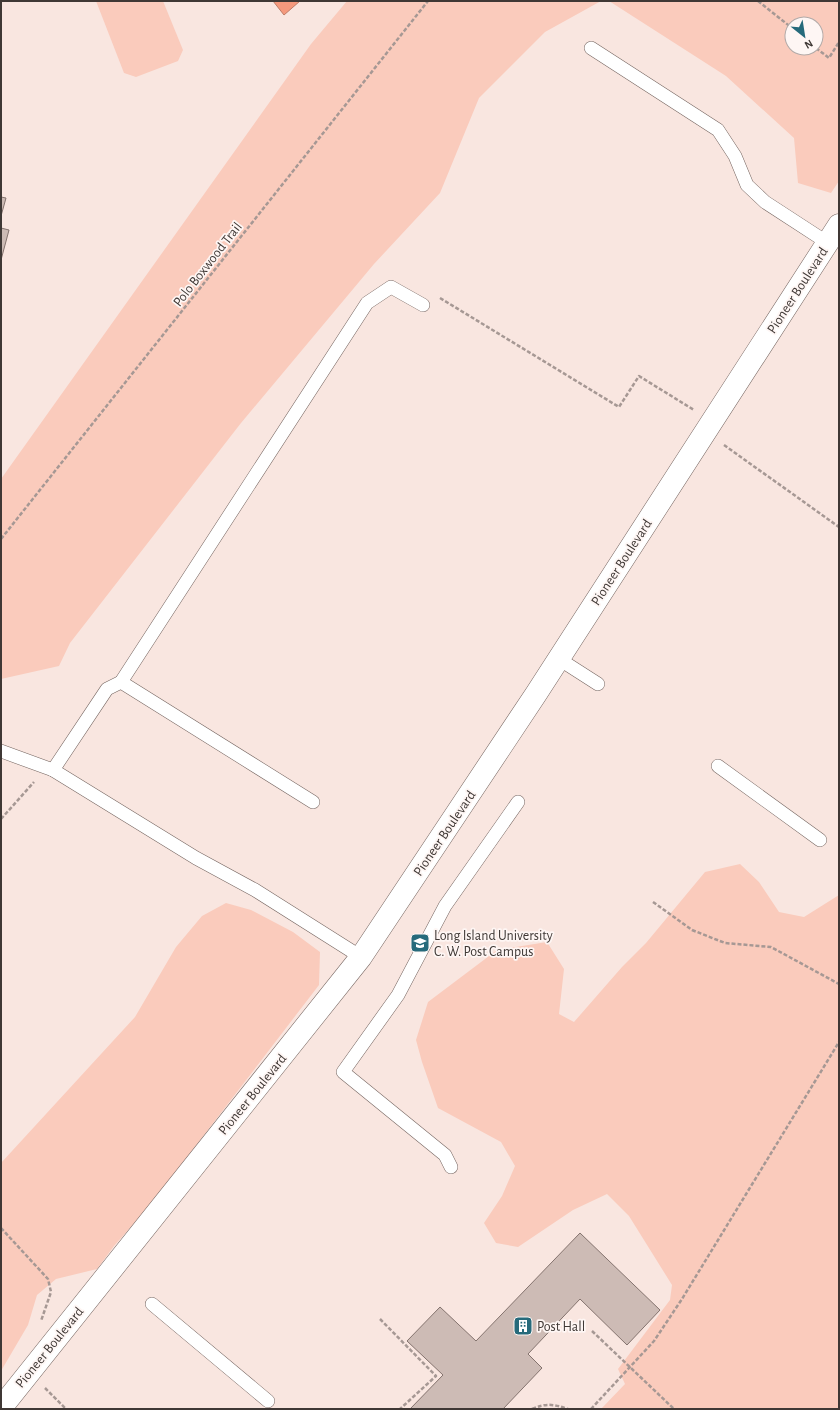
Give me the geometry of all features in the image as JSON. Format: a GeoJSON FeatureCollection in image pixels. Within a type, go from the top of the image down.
{"type":"FeatureCollection","features":[{"type":"Feature","properties":{"kind":"street","name":"Pioneer Boulevard"},"geometry":{"type":"LineString","coordinates":[[1,1408],[361,957],[558,659],[833,234]]}},
{"type":"Feature","properties":{"kind":"lane"},"geometry":{"type":"LineString","coordinates":[[591,48],[718,130],[734,156],[747,185],[765,202],[833,234]]}},
{"type":"Feature","properties":{"kind":"lane"},"geometry":{"type":"LineString","coordinates":[[50,769],[107,689],[121,682],[367,303],[391,287],[423,305]]}},
{"type":"Feature","properties":{"kind":"lane"},"geometry":{"type":"LineString","coordinates":[[558,659],[598,684]]}},
{"type":"Feature","properties":{"kind":"lane"},"geometry":{"type":"LineString","coordinates":[[121,682],[313,802]]}},
{"type":"Feature","properties":{"kind":"lane"},"geometry":{"type":"LineString","coordinates":[[1,751],[50,769],[196,858],[255,890],[361,957]]}},
{"type":"Feature","properties":{"kind":"lane"},"geometry":{"type":"LineString","coordinates":[[718,766],[820,840]]}},
{"type":"Feature","properties":{"kind":"lane"},"geometry":{"type":"LineString","coordinates":[[451,1167],[445,1155],[343,1072],[398,995],[445,906],[518,802]]}},
{"type":"Feature","properties":{"kind":"lane"},"geometry":{"type":"LineString","coordinates":[[152,1304],[268,1401]]}},
{"type":"Feature","properties":{"kind":"path","name":"Polo Boxwood Trail"},"geometry":{"type":"LineString","coordinates":[[1,539],[428,1]]}},
{"type":"Feature","properties":{"kind":"path"},"geometry":{"type":"LineString","coordinates":[[758,1],[784,22]]}},
{"type":"Feature","properties":{"kind":"path"},"geometry":{"type":"LineString","coordinates":[[824,54],[829,58],[839,42]]}},
{"type":"Feature","properties":{"kind":"path"},"geometry":{"type":"LineString","coordinates":[[438,296],[619,407],[639,376],[728,431],[722,443],[839,527]]}},
{"type":"Feature","properties":{"kind":"path"},"geometry":{"type":"LineString","coordinates":[[1,819],[50,769]]}},
{"type":"Feature","properties":{"kind":"path"},"geometry":{"type":"LineString","coordinates":[[653,902],[692,930],[725,943],[771,947],[839,984]]}},
{"type":"Feature","properties":{"kind":"path"},"geometry":{"type":"LineString","coordinates":[[591,1409],[631,1368],[654,1341],[682,1299],[839,1042]]}},
{"type":"Feature","properties":{"kind":"path"},"geometry":{"type":"LineString","coordinates":[[1,1228],[48,1279],[51,1292],[39,1327],[48,1349]]}},
{"type":"Feature","properties":{"kind":"path"},"geometry":{"type":"LineString","coordinates":[[380,1319],[436,1376],[400,1409]]}},
{"type":"Feature","properties":{"kind":"path"},"geometry":{"type":"LineString","coordinates":[[592,1331],[674,1409]]}},
{"type":"Feature","properties":{"kind":"path"},"geometry":{"type":"LineString","coordinates":[[43,1386],[66,1409]]}},
{"type":"Feature","properties":{"kind":"path"},"geometry":{"type":"LineString","coordinates":[[532,1409],[543,1404],[556,1405],[568,1409]]}},
{"type":"Feature","properties":{"kind":"shaded area"},"geometry":{"type":"Polygon","coordinates":[[[96,1],[163,1],[183,50],[178,61],[136,77],[124,73],[96,1]]]}},
{"type":"Feature","properties":{"kind":"shaded area"},"geometry":{"type":"Polygon","coordinates":[[[273,1],[300,1],[284,15],[273,1]]]}},
{"type":"Feature","properties":{"kind":"shaded area"},"geometry":{"type":"Polygon","coordinates":[[[347,1],[601,1],[545,32],[479,98],[440,193],[374,264],[241,423],[70,643],[59,666],[1,679],[1,479],[311,44],[347,1]]]}},
{"type":"Feature","properties":{"kind":"shaded area"},"geometry":{"type":"Polygon","coordinates":[[[609,1],[839,1],[839,181],[831,193],[798,183],[794,138],[726,76],[609,1]]]}},
{"type":"Feature","properties":{"kind":"shaded area"},"geometry":{"type":"Polygon","coordinates":[[[740,864],[759,882],[779,912],[804,917],[839,895],[839,1409],[601,1409],[625,1384],[618,1369],[670,1300],[672,1285],[629,1216],[607,1194],[573,1210],[518,1247],[496,1243],[484,1223],[502,1196],[515,1166],[501,1142],[438,1108],[416,1040],[428,1002],[497,950],[547,942],[564,969],[559,1014],[574,1022],[622,967],[646,943],[705,872],[740,864]]]}},
{"type":"Feature","properties":{"kind":"shaded area"},"geometry":{"type":"Polygon","coordinates":[[[226,903],[251,910],[293,932],[320,952],[319,985],[151,1204],[114,1246],[97,1269],[56,1279],[37,1295],[28,1325],[1,1371],[1,1163],[135,1017],[176,947],[202,916],[226,903]]]}},
{"type":"Feature","properties":{"kind":"building"},"geometry":{"type":"Polygon","coordinates":[[[1,197],[6,198],[1,216],[1,197]]]}},
{"type":"Feature","properties":{"kind":"building"},"geometry":{"type":"Polygon","coordinates":[[[1,228],[9,230],[1,260],[1,228]]]}},
{"type":"Feature","properties":{"kind":"building","name":"Post Hall"},"geometry":{"type":"Polygon","coordinates":[[[580,1233],[660,1310],[627,1345],[580,1299],[528,1354],[542,1368],[503,1409],[410,1409],[443,1375],[407,1341],[440,1307],[476,1341],[580,1233]]]}},
{"type":"Feature","properties":{"kind":"place","name":"Long Island University C. W. Post Campus"},"geometry":{"type":"Point","coordinates":[420,943]}},
{"type":"Feature","properties":{"kind":"place","name":"Post Hall"},"geometry":{"type":"Point","coordinates":[523,1326]}}]}
